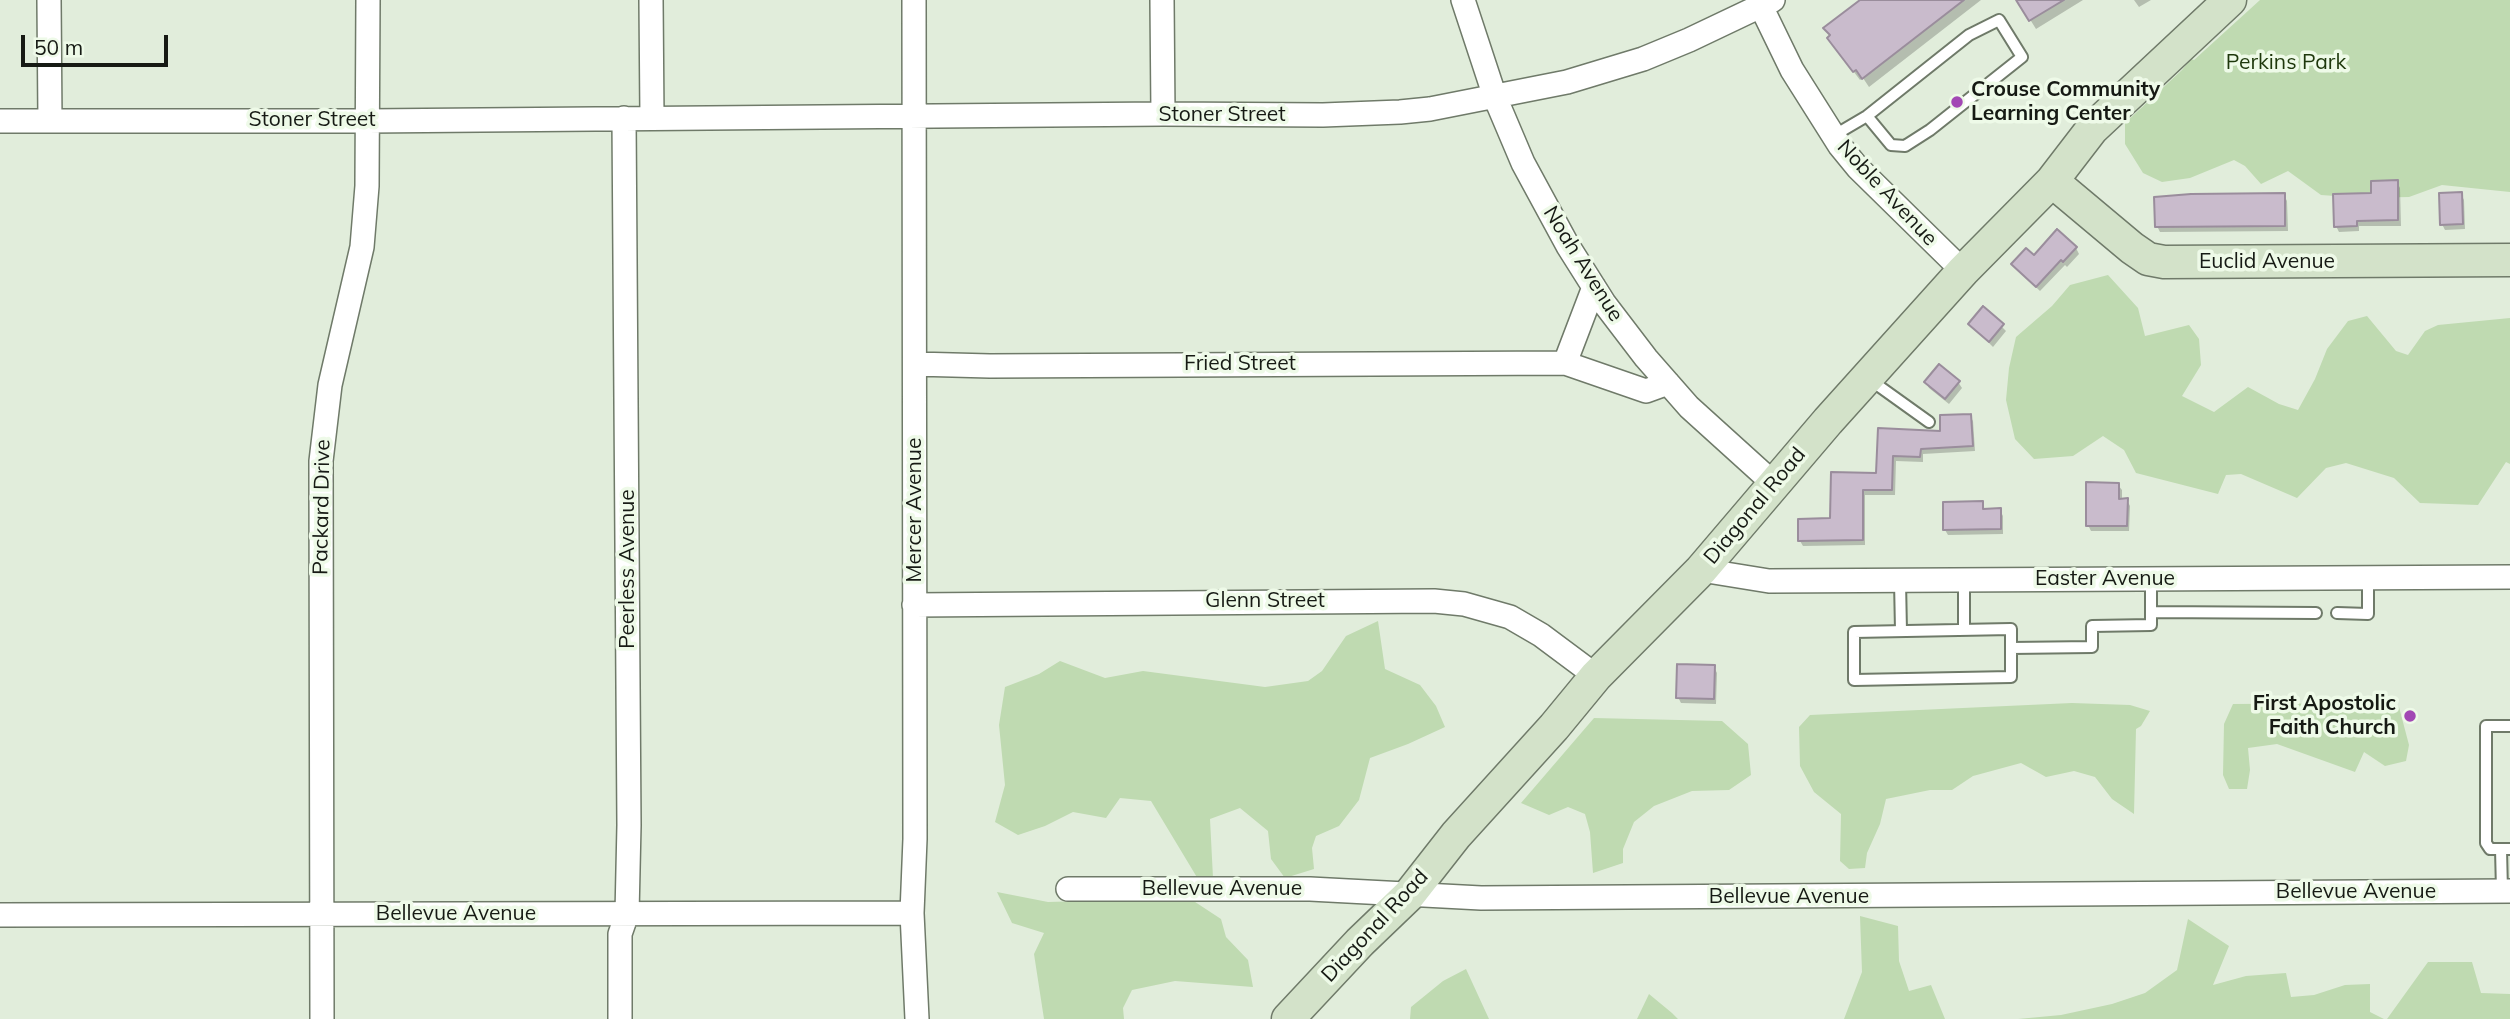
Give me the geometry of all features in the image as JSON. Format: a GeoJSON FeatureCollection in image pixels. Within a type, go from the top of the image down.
{"type":"FeatureCollection","features":[{"type":"Feature","properties":{"kind":"street"},"geometry":{"type":"LineString","coordinates":[[49,0],[50,121]]}},
{"type":"Feature","properties":{"kind":"street","name":"Packard Drive"},"geometry":{"type":"LineString","coordinates":[[322,1019],[321,461],[330,385],[362,247],[368,186],[368,0]]}},
{"type":"Feature","properties":{"kind":"street"},"geometry":{"type":"LineString","coordinates":[[651,0],[652,118]]}},
{"type":"Feature","properties":{"kind":"street","name":"Mercer Avenue"},"geometry":{"type":"LineString","coordinates":[[914,0],[915,839],[912,913],[916,1019]]}},
{"type":"Feature","properties":{"kind":"street"},"geometry":{"type":"LineString","coordinates":[[1162,0],[1163,114]]}},
{"type":"Feature","properties":{"kind":"street","name":"Noah Avenue"},"geometry":{"type":"LineString","coordinates":[[1463,0],[1495,97],[1523,163],[1568,246],[1594,287],[1646,358],[1698,416],[1773,483]]}},
{"type":"Feature","properties":{"kind":"street","name":"Diagonal Road"},"geometry":{"type":"LineString","coordinates":[[1288,1019],[1360,942],[1409,895],[1457,835],[1596,676],[1701,570],[1866,378],[1963,271],[2052,181],[2106,114],[2230,0]]}},
{"type":"Feature","properties":{"kind":"street","name":"Stoner Street"},"geometry":{"type":"LineString","coordinates":[[0,121],[368,121],[1400,113],[1567,82],[1643,59],[1764,2]]}},
{"type":"Feature","properties":{"kind":"street","name":"Noble Avenue"},"geometry":{"type":"LineString","coordinates":[[1764,2],[1791,70],[1833,136],[1858,168],[1963,271]]}},
{"type":"Feature","properties":{"kind":"street","name":"Peerless Avenue"},"geometry":{"type":"LineString","coordinates":[[620,1019],[620,934],[627,914],[629,642],[624,118]]}},
{"type":"Feature","properties":{"kind":"street","name":"Euclid Avenue"},"geometry":{"type":"LineString","coordinates":[[2052,181],[2125,243],[2148,259],[2164,262],[2510,260]]}},
{"type":"Feature","properties":{"kind":"street"},"geometry":{"type":"LineString","coordinates":[[1565,363],[1594,287]]}},
{"type":"Feature","properties":{"kind":"street","name":"Fried Street"},"geometry":{"type":"LineString","coordinates":[[915,364],[989,366],[1565,363],[1646,391],[1668,383]]}},
{"type":"Feature","properties":{"kind":"street","name":"Easter Avenue"},"geometry":{"type":"LineString","coordinates":[[1701,570],[1769,581],[2510,577]]}},
{"type":"Feature","properties":{"kind":"street","name":"Glenn Street"},"geometry":{"type":"LineString","coordinates":[[915,605],[1174,601],[1464,604],[1510,617],[1541,635],[1596,676]]}},
{"type":"Feature","properties":{"kind":"street","name":"Bellevue Avenue"},"geometry":{"type":"LineString","coordinates":[[1068,889],[1310,889],[1481,898],[2506,891]]}},
{"type":"Feature","properties":{"kind":"street","name":"Bellevue Avenue"},"geometry":{"type":"LineString","coordinates":[[0,915],[912,913]]}},
{"type":"Feature","properties":{"kind":"lane"},"geometry":{"type":"LineString","coordinates":[[1833,136],[1867,116],[1969,34],[1999,20],[2022,57],[1930,130],[1905,146],[1891,145],[1867,116]]}},
{"type":"Feature","properties":{"kind":"lane"},"geometry":{"type":"LineString","coordinates":[[1866,378],[1929,422]]}},
{"type":"Feature","properties":{"kind":"lane"},"geometry":{"type":"LineString","coordinates":[[2337,613],[2368,614],[2368,578]]}},
{"type":"Feature","properties":{"kind":"lane"},"geometry":{"type":"LineString","coordinates":[[2011,648],[2092,648],[2092,625],[2151,625],[2151,579]]}},
{"type":"Feature","properties":{"kind":"lane"},"geometry":{"type":"LineString","coordinates":[[1964,580],[1964,630]]}},
{"type":"Feature","properties":{"kind":"lane"},"geometry":{"type":"LineString","coordinates":[[1900,581],[1901,631]]}},
{"type":"Feature","properties":{"kind":"lane"},"geometry":{"type":"LineString","coordinates":[[2151,612],[2316,613]]}},
{"type":"Feature","properties":{"kind":"lane"},"geometry":{"type":"LineString","coordinates":[[2011,629],[2011,677],[1854,680],[1854,632],[1964,630],[2011,629]]}},
{"type":"Feature","properties":{"kind":"lane"},"geometry":{"type":"LineString","coordinates":[[2506,891],[2506,849],[2490,849],[2486,843],[2486,726],[2510,726]]}},
{"type":"Feature","properties":{"kind":"green space","name":"Perkins Park"},"geometry":{"type":"Polygon","coordinates":[[[2260,0],[2510,0],[2510,192],[2442,185],[2409,197],[2321,195],[2288,171],[2261,184],[2245,166],[2234,160],[2190,178],[2162,182],[2143,173],[2125,144],[2125,123],[2191,59],[2194,60],[2260,0]]]}},
{"type":"Feature","properties":{"kind":"green space"},"geometry":{"type":"Polygon","coordinates":[[[2108,275],[2138,308],[2145,336],[2189,325],[2199,339],[2201,365],[2182,396],[2214,412],[2248,387],[2279,404],[2298,410],[2327,349],[2348,321],[2367,316],[2396,351],[2408,355],[2425,331],[2438,325],[2510,318],[2510,464],[2506,462],[2478,505],[2420,503],[2394,478],[2346,463],[2326,468],[2297,498],[2241,474],[2226,475],[2218,494],[2136,473],[2124,450],[2103,436],[2073,456],[2034,459],[2015,439],[2006,400],[2016,337],[2052,306],[2070,285],[2108,275]]]}},
{"type":"Feature","properties":{"kind":"green space"},"geometry":{"type":"Polygon","coordinates":[[[1378,621],[1385,669],[1420,685],[1436,706],[1445,727],[1370,758],[1359,800],[1339,826],[1316,836],[1312,848],[1314,869],[1285,878],[1271,859],[1268,831],[1240,808],[1210,819],[1213,878],[1198,879],[1151,801],[1120,798],[1106,818],[1073,812],[1045,826],[1018,835],[995,822],[1005,785],[999,725],[1005,687],[1039,674],[1060,661],[1105,678],[1143,671],[1265,687],[1308,681],[1322,671],[1346,636],[1378,621]]]}},
{"type":"Feature","properties":{"kind":"green space"},"geometry":{"type":"Polygon","coordinates":[[[2072,703],[2130,705],[2150,711],[2141,726],[2136,729],[2134,814],[2112,799],[2095,777],[2074,771],[2046,777],[2021,763],[1973,776],[1952,790],[1930,790],[1886,799],[1880,824],[1867,853],[1865,868],[1849,869],[1840,861],[1841,814],[1814,792],[1800,766],[1799,727],[1810,715],[2072,703]]]}},
{"type":"Feature","properties":{"kind":"green space"},"geometry":{"type":"Polygon","coordinates":[[[2382,703],[2399,707],[2409,745],[2406,761],[2385,766],[2364,752],[2355,772],[2277,744],[2248,748],[2250,770],[2247,789],[2229,789],[2223,775],[2224,724],[2233,704],[2382,703]]]}},
{"type":"Feature","properties":{"kind":"green space"},"geometry":{"type":"Polygon","coordinates":[[[1594,718],[1722,721],[1748,744],[1751,775],[1729,790],[1692,791],[1654,806],[1634,822],[1623,849],[1623,863],[1593,873],[1590,832],[1585,814],[1568,807],[1549,815],[1521,803],[1594,718]]]}},
{"type":"Feature","properties":{"kind":"green space"},"geometry":{"type":"Polygon","coordinates":[[[997,892],[1048,902],[1189,898],[1221,919],[1226,937],[1248,960],[1253,987],[1175,981],[1132,990],[1123,1008],[1124,1019],[1044,1019],[1034,954],[1044,933],[1012,923],[997,892]]]}},
{"type":"Feature","properties":{"kind":"green space"},"geometry":{"type":"Polygon","coordinates":[[[1860,916],[1898,926],[1899,961],[1909,991],[1931,985],[1945,1019],[1844,1019],[1862,972],[1860,916]]]}},
{"type":"Feature","properties":{"kind":"green space"},"geometry":{"type":"Polygon","coordinates":[[[2188,919],[2229,946],[2213,985],[2246,976],[2286,973],[2291,997],[2314,995],[2345,985],[2370,984],[2370,1012],[2384,1019],[2018,1019],[2061,1015],[2112,1004],[2145,993],[2177,970],[2188,919]]]}},
{"type":"Feature","properties":{"kind":"green space"},"geometry":{"type":"Polygon","coordinates":[[[2428,962],[2472,962],[2481,993],[2510,994],[2510,1019],[2387,1019],[2428,962]]]}},
{"type":"Feature","properties":{"kind":"green space"},"geometry":{"type":"Polygon","coordinates":[[[1466,969],[1489,1019],[1410,1019],[1411,1007],[1443,981],[1466,969]]]}},
{"type":"Feature","properties":{"kind":"green space"},"geometry":{"type":"Polygon","coordinates":[[[1649,994],[1672,1013],[1678,1019],[1637,1019],[1649,994]]]}},
{"type":"Feature","properties":{"kind":"building"},"geometry":{"type":"Polygon","coordinates":[[[1860,0],[1964,0],[1862,79],[1856,70],[1853,72],[1827,38],[1830,35],[1823,28],[1860,0]]]}},
{"type":"Feature","properties":{"kind":"building"},"geometry":{"type":"Polygon","coordinates":[[[2016,0],[2064,0],[2029,21],[2016,0]]]}},
{"type":"Feature","properties":{"kind":"building"},"geometry":{"type":"Polygon","coordinates":[[[2398,180],[2398,220],[2357,221],[2357,226],[2334,227],[2333,194],[2371,193],[2371,181],[2398,180]]]}},
{"type":"Feature","properties":{"kind":"building"},"geometry":{"type":"Polygon","coordinates":[[[2462,192],[2463,224],[2440,225],[2439,193],[2462,192]]]}},
{"type":"Feature","properties":{"kind":"building"},"geometry":{"type":"Polygon","coordinates":[[[2285,193],[2285,226],[2155,227],[2154,197],[2285,193]]]}},
{"type":"Feature","properties":{"kind":"building"},"geometry":{"type":"Polygon","coordinates":[[[2057,229],[2077,247],[2036,287],[2011,264],[2026,248],[2034,255],[2057,229]]]}},
{"type":"Feature","properties":{"kind":"building"},"geometry":{"type":"Polygon","coordinates":[[[1983,306],[2004,324],[1989,342],[1968,324],[1983,306]]]}},
{"type":"Feature","properties":{"kind":"building"},"geometry":{"type":"Polygon","coordinates":[[[1939,364],[1960,381],[1945,399],[1924,382],[1939,364]]]}},
{"type":"Feature","properties":{"kind":"building"},"geometry":{"type":"Polygon","coordinates":[[[1971,414],[1973,446],[1921,449],[1920,457],[1893,456],[1892,490],[1863,490],[1863,540],[1798,541],[1798,519],[1830,518],[1831,472],[1876,473],[1878,428],[1940,431],[1940,415],[1971,414]]]}},
{"type":"Feature","properties":{"kind":"building"},"geometry":{"type":"Polygon","coordinates":[[[2086,482],[2119,483],[2119,499],[2128,498],[2127,526],[2086,526],[2086,482]]]}},
{"type":"Feature","properties":{"kind":"building"},"geometry":{"type":"Polygon","coordinates":[[[1983,501],[1983,509],[2001,508],[2001,529],[1943,530],[1943,502],[1983,501]]]}},
{"type":"Feature","properties":{"kind":"building"},"geometry":{"type":"Polygon","coordinates":[[[1677,664],[1715,665],[1714,699],[1676,698],[1677,664]]]}},
{"type":"Feature","properties":{"kind":"place","name":"Crouse Community Learning Center"},"geometry":{"type":"Point","coordinates":[1957,102]}},
{"type":"Feature","properties":{"kind":"place","name":"First Apostolic Faith Church"},"geometry":{"type":"Point","coordinates":[2410,716]}}]}
